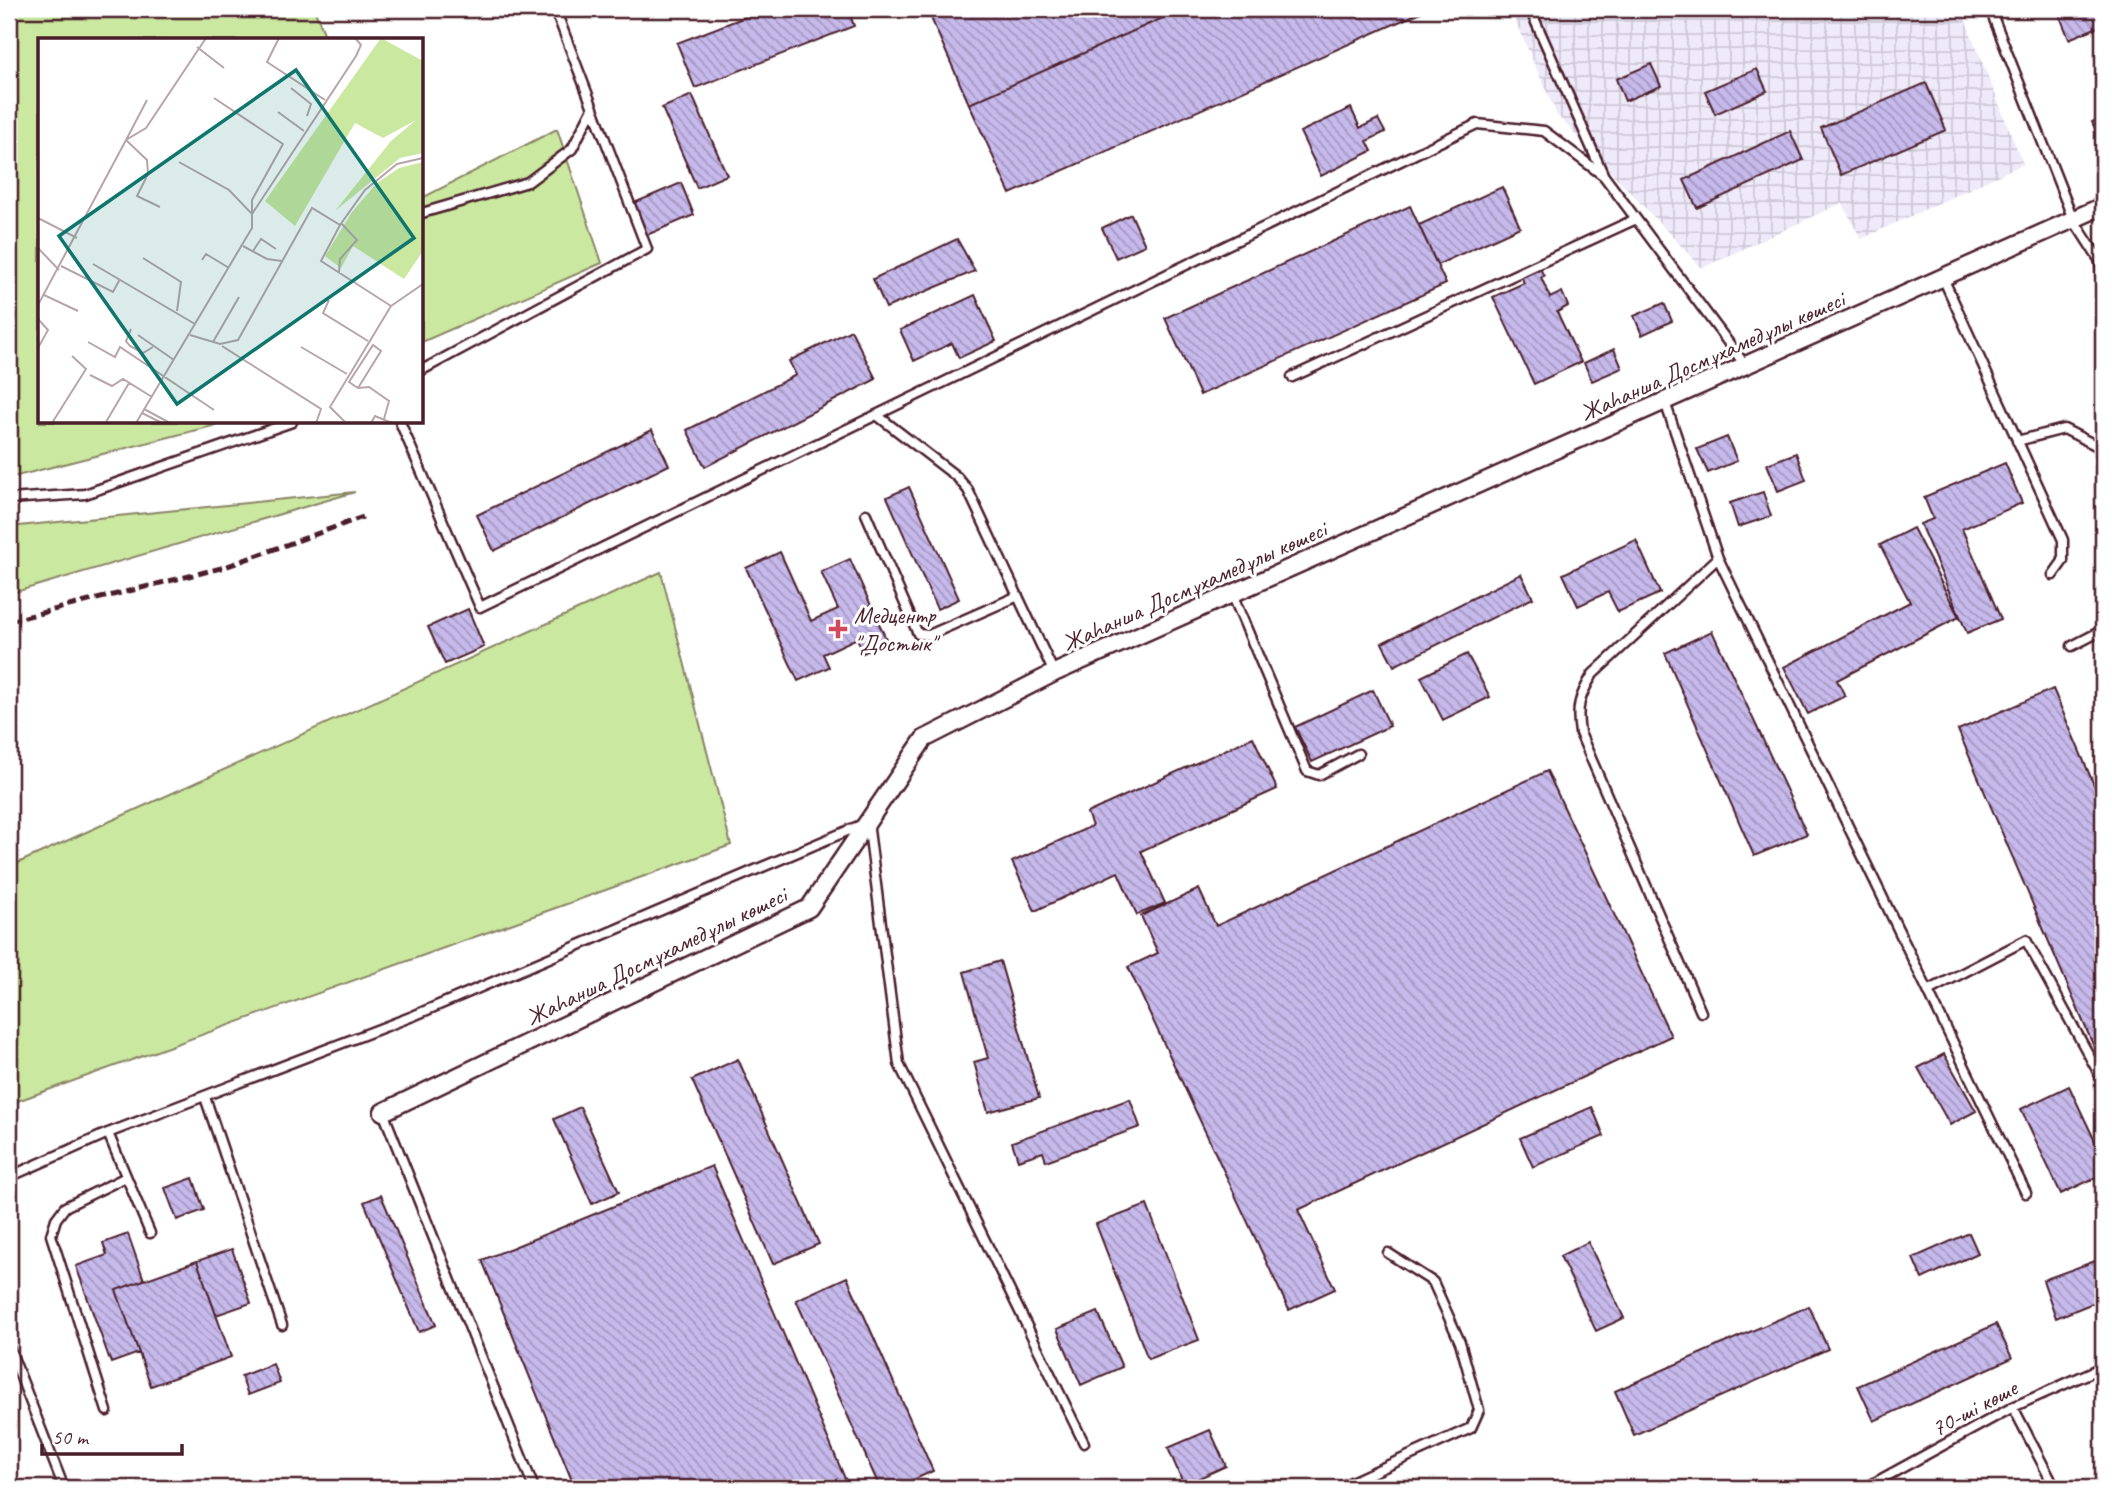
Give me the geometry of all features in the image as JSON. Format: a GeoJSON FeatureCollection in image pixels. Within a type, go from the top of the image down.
{"type":"FeatureCollection","features":[{"type":"Feature","properties":{"kind":"street","name":"Жаһанша Досмұхамедұлы көшесі"},"geometry":{"type":"LineString","coordinates":[[383,1112],[809,908],[924,739],[1054,673],[2103,206]]}},
{"type":"Feature","properties":{"kind":"lane"},"geometry":{"type":"LineString","coordinates":[[424,369],[647,249],[555,9]]}},
{"type":"Feature","properties":{"kind":"lane"},"geometry":{"type":"LineString","coordinates":[[1531,9],[1604,176],[1746,366]]}},
{"type":"Feature","properties":{"kind":"lane"},"geometry":{"type":"LineString","coordinates":[[1990,9],[2073,219],[2100,261],[2103,291]]}},
{"type":"Feature","properties":{"kind":"lane"},"geometry":{"type":"LineString","coordinates":[[424,212],[528,182],[572,149],[593,108]]}},
{"type":"Feature","properties":{"kind":"lane"},"geometry":{"type":"LineString","coordinates":[[401,424],[481,607],[1477,124],[1544,131],[1604,176]]}},
{"type":"Feature","properties":{"kind":"lane"},"geometry":{"type":"LineString","coordinates":[[1292,377],[1636,219]]}},
{"type":"Feature","properties":{"kind":"lane"},"geometry":{"type":"LineString","coordinates":[[1943,278],[2063,540],[2063,561],[2053,575]]}},
{"type":"Feature","properties":{"kind":"lane"},"geometry":{"type":"LineString","coordinates":[[1665,402],[1718,558],[2026,1193]]}},
{"type":"Feature","properties":{"kind":"lane"},"geometry":{"type":"LineString","coordinates":[[878,416],[957,477],[968,490],[1054,673]]}},
{"type":"Feature","properties":{"kind":"lane"},"geometry":{"type":"LineString","coordinates":[[9,499],[85,494],[286,424]]}},
{"type":"Feature","properties":{"kind":"lane"},"geometry":{"type":"LineString","coordinates":[[2017,441],[2064,429],[2103,449]]}},
{"type":"Feature","properties":{"kind":"lane"},"geometry":{"type":"LineString","coordinates":[[866,514],[918,634],[929,635],[1018,596]]}},
{"type":"Feature","properties":{"kind":"lane"},"geometry":{"type":"LineString","coordinates":[[1701,1013],[1580,733],[1577,715],[1580,695],[1593,674],[1718,558]]}},
{"type":"Feature","properties":{"kind":"lane"},"geometry":{"type":"LineString","coordinates":[[1231,594],[1307,771],[1319,775],[1358,754]]}},
{"type":"Feature","properties":{"kind":"lane"},"geometry":{"type":"LineString","coordinates":[[2072,646],[2103,630]]}},
{"type":"Feature","properties":{"kind":"lane"},"geometry":{"type":"LineString","coordinates":[[9,1177],[108,1133],[413,1016],[868,822],[899,1064],[1084,1443]]}},
{"type":"Feature","properties":{"kind":"lane"},"geometry":{"type":"LineString","coordinates":[[1928,991],[2026,940],[2103,1081]]}},
{"type":"Feature","properties":{"kind":"lane"},"geometry":{"type":"LineString","coordinates":[[205,1097],[282,1325]]}},
{"type":"Feature","properties":{"kind":"lane"},"geometry":{"type":"LineString","coordinates":[[383,1112],[534,1488]]}},
{"type":"Feature","properties":{"kind":"lane"},"geometry":{"type":"LineString","coordinates":[[108,1133],[150,1233]]}},
{"type":"Feature","properties":{"kind":"lane"},"geometry":{"type":"LineString","coordinates":[[107,1411],[51,1235],[56,1219],[65,1207],[126,1177]]}},
{"type":"Feature","properties":{"kind":"lane"},"geometry":{"type":"LineString","coordinates":[[1338,1488],[1471,1428],[1479,1410],[1460,1342],[1433,1282],[1388,1253]]}},
{"type":"Feature","properties":{"kind":"lane"},"geometry":{"type":"LineString","coordinates":[[9,1346],[64,1488]]}},
{"type":"Feature","properties":{"kind":"lane","name":"70-ші көше"},"geometry":{"type":"LineString","coordinates":[[1865,1488],[2012,1407],[2103,1367]]}},
{"type":"Feature","properties":{"kind":"lane"},"geometry":{"type":"LineString","coordinates":[[2012,1407],[2055,1488]]}},
{"type":"Feature","properties":{"kind":"shaded area"},"geometry":{"type":"Polygon","coordinates":[[[1510,9],[1961,9],[2023,164],[1861,239],[1842,203],[1702,268],[1557,115],[1510,9]]]}},
{"type":"Feature","properties":{"kind":"green space"},"geometry":{"type":"Polygon","coordinates":[[[9,9],[314,9],[326,38],[38,38],[38,424],[220,424],[9,478],[9,9]]]}},
{"type":"Feature","properties":{"kind":"green space"},"geometry":{"type":"Polygon","coordinates":[[[557,129],[602,263],[424,341],[424,197],[557,129]]]}},
{"type":"Feature","properties":{"kind":"green space"},"geometry":{"type":"Polygon","coordinates":[[[355,492],[9,594],[9,527],[355,492]]]}},
{"type":"Feature","properties":{"kind":"green space"},"geometry":{"type":"Polygon","coordinates":[[[661,572],[731,845],[9,1104],[9,867],[661,572]]]}},
{"type":"Feature","properties":{"kind":"building"},"geometry":{"type":"Polygon","coordinates":[[[766,9],[848,9],[854,26],[695,88],[677,43],[766,9]]]}},
{"type":"Feature","properties":{"kind":"building"},"geometry":{"type":"Polygon","coordinates":[[[927,9],[1183,9],[969,104],[927,9]]]}},
{"type":"Feature","properties":{"kind":"building"},"geometry":{"type":"Polygon","coordinates":[[[1183,9],[1428,9],[1010,194],[969,104],[1183,9]]]}},
{"type":"Feature","properties":{"kind":"building"},"geometry":{"type":"Polygon","coordinates":[[[2057,9],[2103,9],[2103,25],[2069,39],[2057,9]]]}},
{"type":"Feature","properties":{"kind":"building"},"geometry":{"type":"Polygon","coordinates":[[[1651,64],[1661,86],[1625,101],[1616,79],[1651,64]]]}},
{"type":"Feature","properties":{"kind":"building"},"geometry":{"type":"Polygon","coordinates":[[[1757,69],[1767,91],[1715,114],[1705,91],[1757,69]]]}},
{"type":"Feature","properties":{"kind":"building"},"geometry":{"type":"Polygon","coordinates":[[[1926,83],[1946,130],[1841,175],[1821,128],[1926,83]]]}},
{"type":"Feature","properties":{"kind":"building"},"geometry":{"type":"Polygon","coordinates":[[[692,95],[727,175],[697,188],[662,108],[692,95]]]}},
{"type":"Feature","properties":{"kind":"building"},"geometry":{"type":"Polygon","coordinates":[[[1351,108],[1360,128],[1378,119],[1385,132],[1367,141],[1372,151],[1321,176],[1300,132],[1351,108]]]}},
{"type":"Feature","properties":{"kind":"building"},"geometry":{"type":"Polygon","coordinates":[[[2103,117],[2103,146],[2092,122],[2103,117]]]}},
{"type":"Feature","properties":{"kind":"building"},"geometry":{"type":"Polygon","coordinates":[[[1790,131],[1803,160],[1697,208],[1684,180],[1790,131]]]}},
{"type":"Feature","properties":{"kind":"building"},"geometry":{"type":"Polygon","coordinates":[[[681,183],[694,215],[647,235],[634,203],[681,183]]]}},
{"type":"Feature","properties":{"kind":"building"},"geometry":{"type":"Polygon","coordinates":[[[1502,187],[1520,227],[1437,265],[1419,225],[1502,187]]]}},
{"type":"Feature","properties":{"kind":"building"},"geometry":{"type":"Polygon","coordinates":[[[1410,206],[1446,284],[1200,395],[1165,318],[1410,206]]]}},
{"type":"Feature","properties":{"kind":"building"},"geometry":{"type":"Polygon","coordinates":[[[1131,214],[1145,245],[1116,258],[1102,228],[1131,214]]]}},
{"type":"Feature","properties":{"kind":"building"},"geometry":{"type":"Polygon","coordinates":[[[957,239],[975,271],[886,308],[873,279],[957,239]]]}},
{"type":"Feature","properties":{"kind":"building"},"geometry":{"type":"Polygon","coordinates":[[[1539,267],[1550,298],[1562,292],[1568,306],[1557,312],[1581,362],[1534,384],[1493,297],[1524,283],[1521,276],[1539,267]]]}},
{"type":"Feature","properties":{"kind":"building"},"geometry":{"type":"Polygon","coordinates":[[[975,295],[996,341],[959,358],[952,343],[914,361],[900,330],[975,295]]]}},
{"type":"Feature","properties":{"kind":"building"},"geometry":{"type":"Polygon","coordinates":[[[1664,303],[1672,321],[1642,335],[1634,316],[1664,303]]]}},
{"type":"Feature","properties":{"kind":"building"},"geometry":{"type":"Polygon","coordinates":[[[851,330],[876,379],[705,467],[687,430],[796,375],[789,361],[851,330]]]}},
{"type":"Feature","properties":{"kind":"building"},"geometry":{"type":"Polygon","coordinates":[[[1614,349],[1622,368],[1592,381],[1584,363],[1614,349]]]}},
{"type":"Feature","properties":{"kind":"building"},"geometry":{"type":"Polygon","coordinates":[[[652,430],[669,465],[494,551],[477,515],[652,430]]]}},
{"type":"Feature","properties":{"kind":"building"},"geometry":{"type":"Polygon","coordinates":[[[1727,437],[1737,461],[1708,473],[1697,449],[1727,437]]]}},
{"type":"Feature","properties":{"kind":"building"},"geometry":{"type":"Polygon","coordinates":[[[1796,453],[1806,480],[1778,491],[1767,464],[1796,453]]]}},
{"type":"Feature","properties":{"kind":"building"},"geometry":{"type":"Polygon","coordinates":[[[2005,463],[2022,503],[1962,529],[2001,619],[1967,633],[1920,524],[1933,519],[1924,497],[2005,463]]]}},
{"type":"Feature","properties":{"kind":"building"},"geometry":{"type":"Polygon","coordinates":[[[909,487],[959,599],[937,609],[887,497],[909,487]]]}},
{"type":"Feature","properties":{"kind":"building"},"geometry":{"type":"Polygon","coordinates":[[[1763,492],[1771,516],[1738,527],[1730,503],[1763,492]]]}},
{"type":"Feature","properties":{"kind":"building"},"geometry":{"type":"Polygon","coordinates":[[[1913,528],[1959,617],[1837,680],[1845,696],[1808,714],[1784,667],[1910,602],[1880,545],[1913,528]]]}},
{"type":"Feature","properties":{"kind":"building"},"geometry":{"type":"Polygon","coordinates":[[[1636,540],[1660,593],[1618,612],[1608,592],[1578,606],[1563,574],[1636,540]]]}},
{"type":"Feature","properties":{"kind":"building"},"geometry":{"type":"Polygon","coordinates":[[[780,552],[811,621],[838,609],[821,572],[850,559],[887,641],[863,653],[857,638],[823,654],[829,667],[798,681],[746,568],[780,552]]]}},
{"type":"Feature","properties":{"kind":"building"},"geometry":{"type":"Polygon","coordinates":[[[1521,574],[1533,598],[1394,666],[1382,643],[1521,574]]]}},
{"type":"Feature","properties":{"kind":"building"},"geometry":{"type":"Polygon","coordinates":[[[468,609],[484,647],[445,664],[428,627],[468,609]]]}},
{"type":"Feature","properties":{"kind":"building"},"geometry":{"type":"Polygon","coordinates":[[[1712,631],[1807,834],[1754,856],[1665,653],[1712,631]]]}},
{"type":"Feature","properties":{"kind":"building"},"geometry":{"type":"Polygon","coordinates":[[[1467,654],[1490,697],[1443,720],[1421,677],[1467,654]]]}},
{"type":"Feature","properties":{"kind":"building"},"geometry":{"type":"Polygon","coordinates":[[[2053,689],[2103,806],[2103,1068],[1958,730],[2053,689]]]}},
{"type":"Feature","properties":{"kind":"building"},"geometry":{"type":"Polygon","coordinates":[[[1373,690],[1390,726],[1312,762],[1295,727],[1373,690]]]}},
{"type":"Feature","properties":{"kind":"building"},"geometry":{"type":"Polygon","coordinates":[[[1253,737],[1277,789],[1141,851],[1165,903],[1137,915],[1118,872],[1035,911],[1012,862],[1092,826],[1087,813],[1253,737]]]}},
{"type":"Feature","properties":{"kind":"building"},"geometry":{"type":"Polygon","coordinates":[[[1547,771],[1671,1036],[1298,1210],[1335,1289],[1289,1310],[1128,967],[1158,953],[1141,916],[1199,889],[1216,926],[1547,771]]]}},
{"type":"Feature","properties":{"kind":"building"},"geometry":{"type":"Polygon","coordinates":[[[1000,961],[1039,1098],[988,1112],[974,1062],[988,1058],[964,972],[1000,961]]]}},
{"type":"Feature","properties":{"kind":"building"},"geometry":{"type":"Polygon","coordinates":[[[1944,1054],[1976,1111],[1950,1125],[1918,1068],[1944,1054]]]}},
{"type":"Feature","properties":{"kind":"building"},"geometry":{"type":"Polygon","coordinates":[[[738,1059],[819,1244],[773,1264],[692,1080],[738,1059]]]}},
{"type":"Feature","properties":{"kind":"building"},"geometry":{"type":"Polygon","coordinates":[[[2069,1086],[2103,1158],[2103,1174],[2061,1194],[2021,1109],[2069,1086]]]}},
{"type":"Feature","properties":{"kind":"building"},"geometry":{"type":"Polygon","coordinates":[[[1130,1099],[1140,1127],[1046,1161],[1043,1152],[1018,1160],[1012,1142],[1130,1099]]]}},
{"type":"Feature","properties":{"kind":"building"},"geometry":{"type":"Polygon","coordinates":[[[580,1107],[619,1192],[592,1204],[554,1119],[580,1107]]]}},
{"type":"Feature","properties":{"kind":"building"},"geometry":{"type":"Polygon","coordinates":[[[1592,1107],[1604,1136],[1533,1167],[1520,1138],[1592,1107]]]}},
{"type":"Feature","properties":{"kind":"building"},"geometry":{"type":"Polygon","coordinates":[[[712,1166],[849,1488],[575,1488],[482,1260],[712,1166]]]}},
{"type":"Feature","properties":{"kind":"building"},"geometry":{"type":"Polygon","coordinates":[[[193,1178],[204,1210],[177,1220],[165,1188],[193,1178]]]}},
{"type":"Feature","properties":{"kind":"building"},"geometry":{"type":"Polygon","coordinates":[[[381,1195],[436,1325],[419,1332],[364,1202],[381,1195]]]}},
{"type":"Feature","properties":{"kind":"building"},"geometry":{"type":"Polygon","coordinates":[[[1147,1205],[1199,1340],[1148,1359],[1096,1224],[1147,1205]]]}},
{"type":"Feature","properties":{"kind":"building"},"geometry":{"type":"Polygon","coordinates":[[[1969,1233],[1978,1253],[1922,1279],[1913,1258],[1969,1233]]]}},
{"type":"Feature","properties":{"kind":"building"},"geometry":{"type":"Polygon","coordinates":[[[128,1234],[144,1280],[116,1290],[139,1353],[111,1363],[76,1266],[107,1255],[103,1243],[128,1234]]]}},
{"type":"Feature","properties":{"kind":"building"},"geometry":{"type":"Polygon","coordinates":[[[1588,1242],[1624,1318],[1596,1331],[1560,1256],[1588,1242]]]}},
{"type":"Feature","properties":{"kind":"building"},"geometry":{"type":"Polygon","coordinates":[[[232,1249],[251,1303],[216,1315],[197,1261],[232,1249]]]}},
{"type":"Feature","properties":{"kind":"building"},"geometry":{"type":"Polygon","coordinates":[[[197,1261],[231,1357],[151,1386],[116,1290],[197,1261]]]}},
{"type":"Feature","properties":{"kind":"building"},"geometry":{"type":"Polygon","coordinates":[[[2095,1261],[2103,1285],[2103,1299],[2056,1318],[2043,1280],[2095,1261]]]}},
{"type":"Feature","properties":{"kind":"building"},"geometry":{"type":"Polygon","coordinates":[[[847,1277],[933,1471],[895,1488],[880,1488],[796,1300],[847,1277]]]}},
{"type":"Feature","properties":{"kind":"building"},"geometry":{"type":"Polygon","coordinates":[[[1809,1306],[1828,1349],[1634,1435],[1615,1391],[1809,1306]]]}},
{"type":"Feature","properties":{"kind":"building"},"geometry":{"type":"Polygon","coordinates":[[[1098,1312],[1122,1367],[1081,1385],[1057,1329],[1098,1312]]]}},
{"type":"Feature","properties":{"kind":"building"},"geometry":{"type":"Polygon","coordinates":[[[1996,1324],[2012,1358],[1874,1421],[1858,1386],[1996,1324]]]}},
{"type":"Feature","properties":{"kind":"building"},"geometry":{"type":"Polygon","coordinates":[[[273,1364],[280,1383],[248,1395],[241,1376],[273,1364]]]}},
{"type":"Feature","properties":{"kind":"building"},"geometry":{"type":"Polygon","coordinates":[[[1210,1430],[1226,1466],[1184,1485],[1168,1448],[1210,1430]]]}},
{"type":"Feature","properties":{"kind":"railway"},"geometry":{"type":"LineString","coordinates":[[9,621],[225,567],[363,517]]}},
{"type":"Feature","properties":{"kind":"place","name":"Медцентр \"Достык\""},"geometry":{"type":"Point","coordinates":[838,629]}}]}
